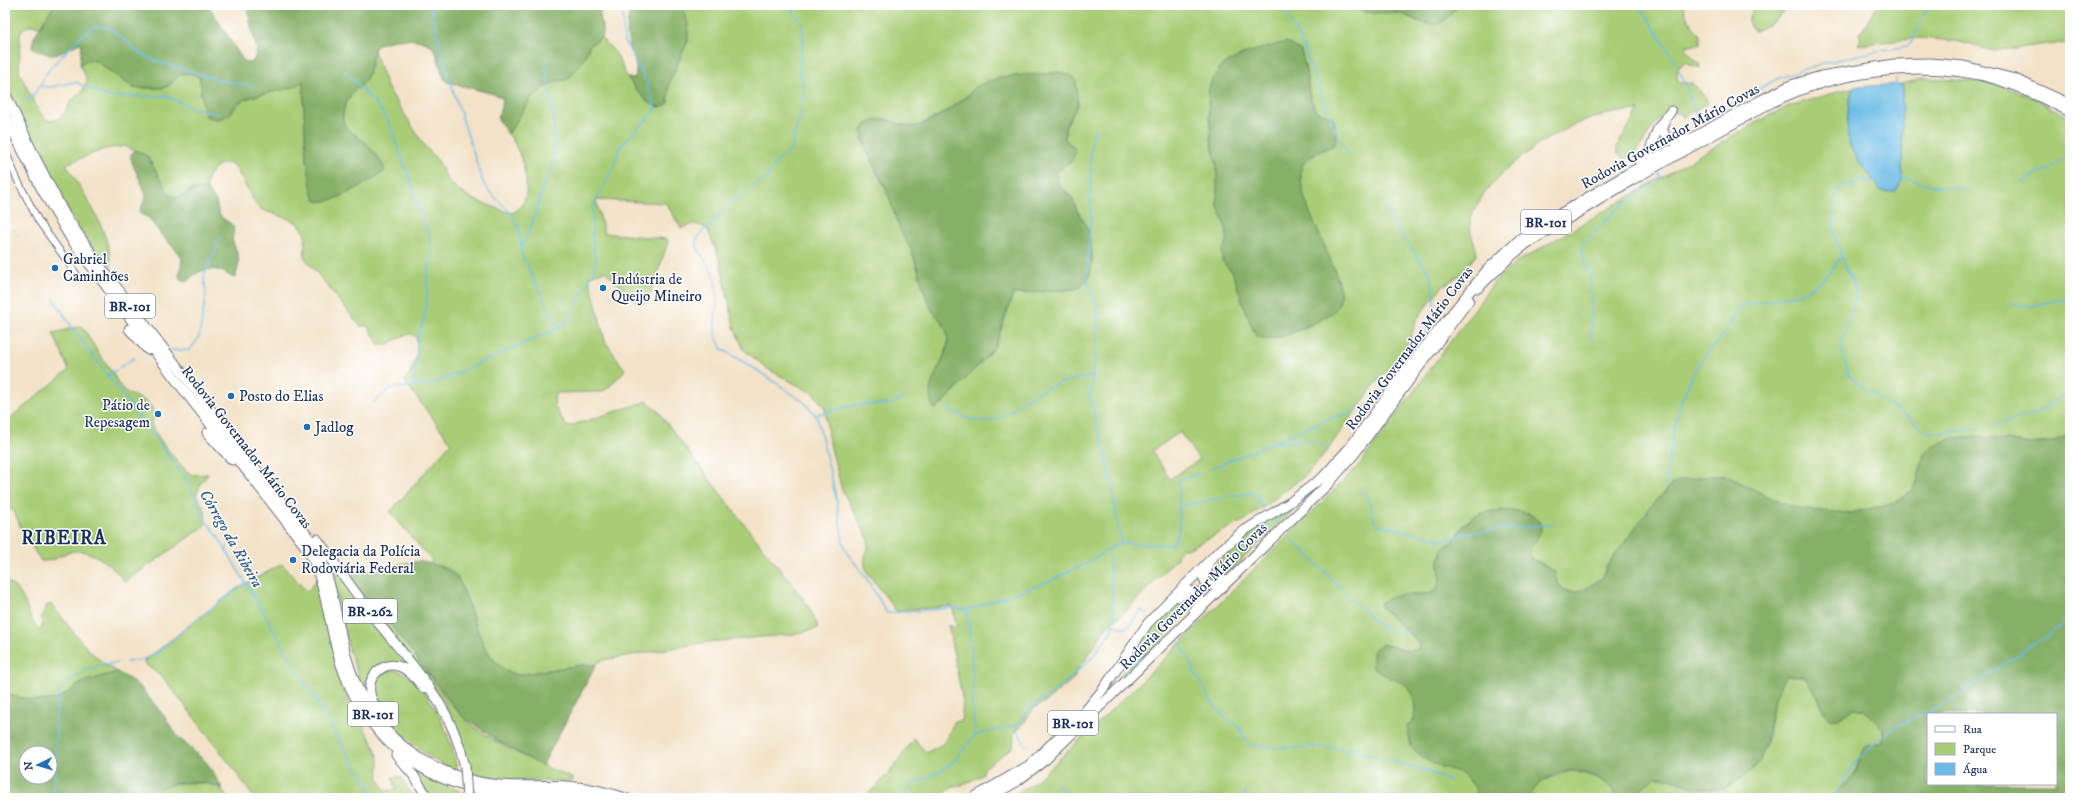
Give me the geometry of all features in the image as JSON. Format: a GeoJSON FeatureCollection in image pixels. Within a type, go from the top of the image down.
{"type":"FeatureCollection","features":[{"type":"Feature","properties":{"kind":"highway","name":"Rodovia Governador Mário Covas"},"geometry":{"type":"LineString","coordinates":[[973,798],[1028,766],[1067,730],[1104,688],[1148,623],[1215,555],[1242,532],[1311,487],[1337,462],[1351,446],[1412,363],[1492,264],[1521,238],[1583,200],[1731,117],[1782,90],[1804,81],[1867,67],[1912,63],[1947,64],[1982,69],[2032,85],[2070,104]]}},
{"type":"Feature","properties":{"kind":"highway","name":"Rodovia Governador Mário Covas"},"geometry":{"type":"LineString","coordinates":[[988,798],[1016,782],[1044,760],[1168,641],[1260,548],[1343,468],[1476,291],[1509,258],[1533,240],[1632,180],[1776,100],[1808,87],[1843,79],[1895,71],[1936,70],[1963,73],[1997,80],[2028,91],[2070,112]]}},
{"type":"Feature","properties":{"kind":"highway","name":"Rodovia Governador Mário Covas"},"geometry":{"type":"LineString","coordinates":[[5,93],[35,157],[73,227],[101,267],[254,468],[306,532],[320,556],[329,581],[349,665],[367,706],[383,727],[401,745],[423,760],[446,772],[489,784],[575,787],[596,790],[626,798]]}},
{"type":"Feature","properties":{"kind":"highway"},"geometry":{"type":"LineString","coordinates":[[1583,200],[1604,184],[1647,157],[1658,128],[1671,110],[1662,130],[1665,138],[1672,142],[1680,141],[1731,117]]}},
{"type":"Feature","properties":{"kind":"highway","name":"Rodovia Governador Mário Covas"},"geometry":{"type":"LineString","coordinates":[[5,115],[64,228],[176,380],[262,491],[300,537],[313,559],[322,583],[342,668],[354,696],[378,732],[397,750],[419,767],[447,780],[488,791],[523,794],[575,794],[600,798]]}},
{"type":"Feature","properties":{"kind":"highway"},"geometry":{"type":"LineString","coordinates":[[129,329],[176,380]]}},
{"type":"Feature","properties":{"kind":"highway"},"geometry":{"type":"LineString","coordinates":[[206,433],[262,491]]}},
{"type":"Feature","properties":{"kind":"highway","name":"BR-262"},"geometry":{"type":"LineString","coordinates":[[254,468],[306,525],[368,609],[433,691],[456,733],[466,798]]}},
{"type":"Feature","properties":{"kind":"highway"},"geometry":{"type":"LineString","coordinates":[[1242,532],[1205,571],[1203,576],[1206,584],[1211,586],[1216,585],[1260,548]]}},
{"type":"Feature","properties":{"kind":"highway"},"geometry":{"type":"LineString","coordinates":[[1148,623],[1181,595],[1188,591],[1196,592],[1200,597],[1199,603],[1168,641]]}},
{"type":"Feature","properties":{"kind":"highway","name":"BR-262"},"geometry":{"type":"LineString","coordinates":[[446,772],[424,758],[400,737],[383,718],[370,696],[371,680],[381,668],[394,666],[402,667],[409,672],[427,693],[446,723],[462,767],[462,798]]}},
{"type":"Feature","properties":{"kind":"highway"},"geometry":{"type":"LineString","coordinates":[[364,713],[378,737],[411,772],[428,798]]}},
{"type":"Feature","properties":{"kind":"street"},"geometry":{"type":"LineString","coordinates":[[5,150],[17,179],[38,220],[79,278]]}},
{"type":"Feature","properties":{"kind":"green space"},"geometry":{"type":"Polygon","coordinates":[[[5,5],[54,5],[40,26],[33,25],[23,28],[20,35],[19,72],[39,111],[46,120],[51,121],[59,119],[73,99],[82,91],[87,80],[80,64],[88,60],[96,61],[133,88],[162,88],[168,86],[180,75],[186,73],[193,74],[199,77],[202,87],[200,94],[230,115],[238,103],[247,98],[293,87],[303,81],[306,155],[340,197],[385,171],[381,162],[368,145],[351,133],[343,121],[344,110],[351,95],[365,80],[370,69],[374,50],[387,87],[424,145],[438,161],[447,179],[458,190],[472,199],[510,213],[519,209],[524,201],[526,177],[518,152],[508,134],[533,96],[552,83],[568,79],[582,62],[590,45],[601,38],[615,52],[626,75],[637,91],[649,102],[658,107],[668,103],[669,83],[688,41],[681,5],[1351,5],[1355,8],[1402,14],[1417,21],[1442,22],[1458,7],[1458,5],[1683,5],[1688,20],[1700,35],[1700,45],[1686,46],[1686,50],[1699,63],[1700,68],[1684,62],[1677,70],[1677,79],[1680,83],[1692,83],[1705,96],[1708,103],[1683,117],[1680,113],[1671,113],[1664,116],[1652,127],[1639,149],[1625,159],[1618,154],[1617,146],[1639,110],[1607,114],[1576,124],[1547,139],[1514,163],[1487,191],[1477,205],[1471,219],[1471,232],[1477,254],[1459,276],[1444,285],[1430,301],[1417,319],[1408,344],[1400,356],[1376,383],[1320,460],[1306,475],[1247,519],[1187,549],[1180,549],[1177,558],[1122,615],[1107,626],[1084,662],[1077,669],[1074,678],[1047,701],[1034,708],[1020,728],[1014,732],[1013,747],[984,768],[982,775],[963,785],[954,786],[938,798],[864,798],[888,774],[914,738],[926,753],[943,744],[955,721],[961,721],[963,702],[948,625],[957,628],[952,606],[899,610],[898,613],[867,572],[865,566],[865,556],[868,549],[868,538],[842,490],[828,436],[825,408],[814,394],[768,369],[744,350],[734,327],[720,260],[707,228],[695,224],[681,228],[666,203],[596,200],[604,233],[667,239],[668,242],[648,300],[649,302],[638,304],[605,271],[589,276],[605,341],[625,370],[609,387],[602,392],[555,393],[554,406],[567,427],[648,401],[657,410],[801,596],[815,619],[818,628],[795,634],[708,642],[603,660],[594,665],[581,665],[516,675],[504,669],[488,652],[457,577],[442,567],[430,564],[432,561],[390,512],[451,443],[405,380],[414,365],[417,348],[416,336],[411,334],[388,344],[379,345],[368,326],[360,326],[304,257],[305,238],[301,226],[289,219],[261,209],[256,205],[234,165],[228,163],[218,166],[210,173],[207,189],[190,191],[179,197],[173,197],[166,190],[148,157],[125,146],[105,149],[66,164],[90,203],[103,230],[108,245],[111,276],[62,202],[5,83],[5,5]],[[1305,64],[1208,92],[1211,139],[1217,167],[1219,209],[1227,231],[1227,242],[1222,252],[1226,267],[1232,271],[1253,329],[1261,338],[1280,337],[1290,334],[1308,326],[1333,311],[1339,282],[1304,200],[1301,182],[1301,166],[1317,153],[1334,145],[1337,135],[1333,117],[1316,111],[1310,97],[1305,64]],[[1059,72],[989,81],[974,88],[969,94],[942,114],[917,126],[908,126],[887,119],[877,120],[866,124],[862,131],[863,140],[877,174],[885,186],[901,231],[910,247],[931,309],[941,319],[947,332],[948,342],[946,351],[930,389],[935,410],[995,347],[1013,294],[1075,289],[1083,219],[1069,194],[1061,188],[1057,182],[1057,178],[1058,170],[1071,161],[1074,147],[1065,140],[1065,127],[1078,104],[1059,72]],[[1180,432],[1152,451],[1170,479],[1199,460],[1180,432]]]}},
{"type":"Feature","properties":{"kind":"green space"},"geometry":{"type":"Polygon","coordinates":[[[54,5],[208,5],[243,60],[247,63],[253,62],[257,50],[246,5],[602,5],[600,15],[603,34],[601,38],[590,45],[582,62],[568,79],[552,83],[533,96],[508,134],[498,119],[503,99],[494,94],[447,82],[444,79],[436,53],[432,47],[419,40],[401,40],[379,44],[372,56],[369,72],[365,81],[348,99],[343,111],[343,119],[346,127],[360,138],[375,154],[385,171],[351,192],[323,202],[316,201],[312,192],[306,155],[303,81],[293,87],[248,98],[238,104],[223,118],[213,119],[206,116],[199,77],[193,74],[186,73],[180,75],[168,86],[162,88],[133,88],[96,61],[88,60],[80,64],[82,44],[80,43],[54,55],[32,48],[34,37],[54,5]]]}},
{"type":"Feature","properties":{"kind":"green space"},"geometry":{"type":"Polygon","coordinates":[[[632,5],[681,5],[688,23],[688,41],[669,83],[668,104],[662,106],[651,104],[640,94],[628,78],[634,79],[636,74],[636,66],[629,46],[628,36],[628,20],[632,5]]]}},
{"type":"Feature","properties":{"kind":"green space"},"geometry":{"type":"Polygon","coordinates":[[[1351,5],[1458,5],[1458,7],[1443,22],[1433,25],[1402,14],[1369,13],[1357,9],[1351,5]]]}},
{"type":"Feature","properties":{"kind":"green space"},"geometry":{"type":"Polygon","coordinates":[[[1754,5],[1790,5],[1774,22],[1755,31],[1749,23],[1754,5]]]}},
{"type":"Feature","properties":{"kind":"green space"},"geometry":{"type":"Polygon","coordinates":[[[1878,5],[2070,5],[2070,45],[2056,43],[1993,51],[1956,41],[1920,38],[1857,45],[1861,37],[1860,34],[1878,5]]]}},
{"type":"Feature","properties":{"kind":"green space"},"geometry":{"type":"Polygon","coordinates":[[[1286,42],[1301,51],[1310,97],[1316,111],[1333,117],[1336,128],[1334,145],[1308,158],[1302,166],[1301,175],[1303,190],[1308,207],[1332,263],[1338,280],[1340,295],[1336,310],[1328,316],[1288,335],[1269,339],[1256,336],[1245,310],[1232,271],[1223,262],[1222,252],[1227,242],[1227,231],[1217,204],[1217,167],[1211,139],[1208,92],[1212,79],[1222,65],[1246,53],[1286,42]]]}},
{"type":"Feature","properties":{"kind":"green space"},"geometry":{"type":"Polygon","coordinates":[[[1059,72],[1070,75],[1076,80],[1078,104],[1065,127],[1065,140],[1074,147],[1075,154],[1071,161],[1058,170],[1057,179],[1060,187],[1072,198],[1077,212],[1088,230],[1092,255],[1091,272],[1087,280],[1075,289],[1013,294],[995,347],[935,410],[930,400],[930,390],[946,350],[948,340],[946,330],[929,303],[922,285],[916,262],[898,224],[885,187],[865,146],[862,131],[874,120],[881,119],[910,126],[924,124],[950,109],[979,85],[990,80],[1009,76],[1059,72]]]}},
{"type":"Feature","properties":{"kind":"green space"},"geometry":{"type":"Polygon","coordinates":[[[1926,78],[1996,83],[2036,99],[2070,118],[2070,434],[2055,441],[2039,444],[2003,440],[1924,454],[1917,482],[1910,492],[1892,504],[1850,513],[1804,510],[1773,499],[1727,476],[1705,476],[1682,480],[1630,537],[1606,567],[1603,577],[1588,588],[1576,593],[1561,589],[1543,564],[1533,559],[1529,554],[1530,546],[1538,537],[1529,513],[1496,511],[1480,514],[1472,518],[1466,523],[1452,542],[1443,547],[1439,560],[1440,578],[1438,587],[1431,593],[1410,595],[1381,607],[1418,642],[1419,649],[1408,651],[1389,646],[1381,673],[1401,681],[1411,690],[1414,698],[1415,714],[1411,747],[1425,758],[1464,774],[1476,788],[1477,794],[1474,798],[1009,798],[1036,781],[1139,684],[1361,463],[1495,281],[1517,262],[1753,124],[1789,106],[1854,87],[1849,99],[1850,146],[1881,191],[1902,180],[1902,84],[1926,78]]]}},
{"type":"Feature","properties":{"kind":"green space"},"geometry":{"type":"Polygon","coordinates":[[[136,150],[147,156],[169,194],[172,196],[178,197],[190,190],[207,189],[216,201],[219,214],[233,226],[232,240],[239,262],[235,278],[221,271],[211,269],[194,275],[187,282],[181,281],[179,276],[182,259],[180,254],[162,236],[149,218],[139,213],[146,196],[132,163],[131,154],[136,150]]]}},
{"type":"Feature","properties":{"kind":"green space"},"geometry":{"type":"Polygon","coordinates":[[[82,326],[122,389],[144,400],[151,406],[155,419],[152,419],[151,423],[153,428],[175,458],[192,475],[208,474],[201,483],[196,495],[203,506],[206,518],[203,527],[125,582],[108,564],[85,552],[70,552],[53,559],[41,561],[22,531],[14,511],[5,506],[5,422],[69,370],[53,333],[82,326]]]}},
{"type":"Feature","properties":{"kind":"green space"},"geometry":{"type":"Polygon","coordinates":[[[2070,434],[2070,798],[1831,798],[1857,770],[1863,749],[1867,745],[1883,743],[1883,729],[1864,710],[1855,708],[1838,718],[1830,719],[1824,713],[1820,701],[1804,676],[1785,676],[1774,700],[1760,761],[1750,772],[1725,789],[1699,789],[1664,777],[1655,777],[1644,786],[1636,798],[1617,798],[1605,782],[1592,775],[1578,771],[1571,771],[1559,773],[1546,779],[1536,787],[1529,798],[1474,798],[1476,794],[1475,789],[1463,775],[1459,772],[1431,763],[1411,747],[1407,726],[1414,720],[1414,706],[1413,696],[1410,689],[1405,684],[1373,667],[1373,650],[1382,644],[1408,651],[1419,649],[1418,642],[1381,607],[1380,603],[1395,595],[1422,595],[1431,593],[1438,587],[1440,578],[1439,560],[1443,547],[1453,541],[1462,528],[1478,515],[1493,511],[1514,510],[1532,515],[1538,520],[1541,530],[1531,547],[1529,554],[1533,559],[1555,572],[1559,586],[1563,590],[1574,592],[1587,588],[1601,579],[1606,567],[1655,501],[1675,482],[1705,476],[1727,476],[1773,499],[1804,510],[1850,513],[1892,504],[1910,492],[1917,482],[1924,454],[1932,446],[1954,438],[1979,436],[2031,444],[2055,441],[2070,434]]]}},
{"type":"Feature","properties":{"kind":"green space"},"geometry":{"type":"Polygon","coordinates":[[[1318,487],[1228,573],[1219,579],[1209,580],[1207,578],[1215,565],[1241,539],[1318,487]]]}},
{"type":"Feature","properties":{"kind":"green space"},"geometry":{"type":"Polygon","coordinates":[[[328,542],[349,576],[399,635],[442,693],[461,715],[484,734],[529,759],[572,778],[572,781],[509,781],[468,773],[448,710],[443,700],[377,617],[324,545],[328,542]]]}},
{"type":"Feature","properties":{"kind":"green space"},"geometry":{"type":"Polygon","coordinates":[[[325,557],[415,673],[383,663],[378,665],[372,671],[368,679],[365,693],[349,650],[334,583],[325,557]]]}},
{"type":"Feature","properties":{"kind":"green space"},"geometry":{"type":"Polygon","coordinates":[[[420,561],[445,568],[456,576],[459,580],[476,627],[487,651],[504,669],[516,675],[581,665],[596,665],[542,766],[498,741],[462,716],[390,624],[363,595],[346,572],[380,570],[401,564],[420,561]]]}},
{"type":"Feature","properties":{"kind":"green space"},"geometry":{"type":"Polygon","coordinates":[[[282,564],[307,592],[316,581],[321,590],[342,687],[369,736],[379,758],[380,782],[387,791],[396,789],[392,777],[401,777],[414,798],[254,798],[234,769],[165,680],[143,662],[236,589],[282,564]]]}},
{"type":"Feature","properties":{"kind":"green space"},"geometry":{"type":"Polygon","coordinates":[[[5,581],[18,590],[38,629],[42,628],[42,615],[47,605],[52,605],[89,650],[107,666],[117,672],[83,682],[58,699],[39,701],[12,696],[5,692],[5,581]]]}},
{"type":"Feature","properties":{"kind":"green space"},"geometry":{"type":"Polygon","coordinates":[[[1188,595],[1193,596],[1195,600],[1192,607],[1142,661],[1092,710],[1116,681],[1140,642],[1157,620],[1166,610],[1188,595]]]}},
{"type":"Feature","properties":{"kind":"green space"},"geometry":{"type":"Polygon","coordinates":[[[396,670],[408,676],[429,698],[445,728],[455,758],[457,771],[436,761],[422,751],[392,724],[377,701],[374,691],[376,681],[384,672],[396,670]]]}},
{"type":"Feature","properties":{"kind":"green space"},"geometry":{"type":"Polygon","coordinates":[[[117,672],[141,688],[164,716],[178,737],[207,763],[223,789],[216,786],[195,782],[172,784],[163,787],[155,792],[151,798],[5,798],[5,692],[12,696],[39,701],[58,699],[83,682],[117,672]]]}},
{"type":"Feature","properties":{"kind":"green space"},"geometry":{"type":"Polygon","coordinates":[[[1785,675],[1804,676],[1820,701],[1824,713],[1838,718],[1855,708],[1864,710],[1883,729],[1882,743],[1868,744],[1862,751],[1854,775],[1831,798],[1636,798],[1644,786],[1654,777],[1664,777],[1685,784],[1743,776],[1760,761],[1768,736],[1774,700],[1785,675]]]}},
{"type":"Feature","properties":{"kind":"green space"},"geometry":{"type":"Polygon","coordinates":[[[408,766],[435,781],[459,791],[459,798],[430,798],[408,766]]]}},
{"type":"Feature","properties":{"kind":"green space"},"geometry":{"type":"Polygon","coordinates":[[[1571,771],[1598,778],[1610,786],[1617,798],[1529,798],[1536,787],[1541,783],[1552,777],[1571,771]]]}},
{"type":"Feature","properties":{"kind":"green space"},"geometry":{"type":"Polygon","coordinates":[[[203,783],[219,787],[228,798],[151,798],[154,792],[166,785],[203,783]]]}},
{"type":"Feature","properties":{"kind":"water"},"geometry":{"type":"Polygon","coordinates":[[[1902,84],[1902,180],[1896,191],[1881,191],[1852,150],[1847,128],[1848,110],[1854,87],[1902,84]]]}},
{"type":"Feature","properties":{"kind":"waterway"},"geometry":{"type":"LineString","coordinates":[[431,5],[443,59],[483,182],[489,191],[512,215],[518,227],[522,256],[558,328]]}},
{"type":"Feature","properties":{"kind":"waterway"},"geometry":{"type":"LineString","coordinates":[[373,403],[391,388],[422,385],[439,381],[558,328],[566,323],[594,271],[596,263],[592,236],[593,206],[612,170],[620,147],[656,110],[641,70],[624,41],[622,5]]}},
{"type":"Feature","properties":{"kind":"waterway"},"geometry":{"type":"LineString","coordinates":[[787,5],[799,19],[804,36],[800,62],[800,72],[804,93],[803,102]]}},
{"type":"Feature","properties":{"kind":"waterway"},"geometry":{"type":"LineString","coordinates":[[1068,5],[1081,9],[1128,5]]}},
{"type":"Feature","properties":{"kind":"waterway"},"geometry":{"type":"LineString","coordinates":[[1281,5],[1301,41],[1330,117],[1348,156]]}},
{"type":"Feature","properties":{"kind":"waterway"},"geometry":{"type":"LineString","coordinates":[[1639,5],[1670,52],[1682,77],[1699,122],[1777,79],[1820,64],[1872,52],[1908,46],[1911,43],[1925,13],[1931,5]]}},
{"type":"Feature","properties":{"kind":"waterway"},"geometry":{"type":"LineString","coordinates":[[24,100],[33,96],[50,68],[79,38],[94,27],[102,26],[111,29],[139,53],[153,60],[219,80],[251,86]]}},
{"type":"Feature","properties":{"kind":"waterway"},"geometry":{"type":"LineString","coordinates":[[522,245],[529,233],[543,188],[554,162],[554,124],[545,59]]}},
{"type":"Feature","properties":{"kind":"waterway"},"geometry":{"type":"LineString","coordinates":[[344,70],[376,104],[388,121],[412,185],[420,215],[430,235],[432,257],[427,276],[427,296],[424,318],[418,337],[414,385]]}},
{"type":"Feature","properties":{"kind":"waterway"},"geometry":{"type":"LineString","coordinates":[[1896,79],[1896,85]]}},
{"type":"Feature","properties":{"kind":"waterway"},"geometry":{"type":"LineString","coordinates":[[39,86],[51,87],[75,82],[109,97],[166,96],[190,107],[219,114]]}},
{"type":"Feature","properties":{"kind":"waterway"},"geometry":{"type":"LineString","coordinates":[[801,111],[791,150],[776,162],[768,177],[723,209],[716,221],[702,232],[696,240],[698,249],[714,275],[718,298],[715,317],[715,334],[722,349],[760,372],[804,402],[817,417],[837,502],[843,542],[847,553],[865,576],[887,613],[955,608],[967,610],[1045,583],[1085,564],[1119,543],[1171,545],[1179,532],[1179,480],[1200,473]]}},
{"type":"Feature","properties":{"kind":"waterway"},"geometry":{"type":"LineString","coordinates":[[1095,127],[1091,146],[1091,215],[1087,279],[1097,308],[1099,320],[1090,398],[1107,459],[1121,543]]}},
{"type":"Feature","properties":{"kind":"waterway"},"geometry":{"type":"LineString","coordinates":[[2021,182],[2051,168],[2066,157],[2070,157]]}},
{"type":"Feature","properties":{"kind":"waterway"},"geometry":{"type":"LineString","coordinates":[[1591,342],[1591,277],[1582,255],[1582,245],[1617,209],[1660,179],[1659,173]]}},
{"type":"Feature","properties":{"kind":"waterway"},"geometry":{"type":"LineString","coordinates":[[1902,177],[1939,187],[1968,188]]}},
{"type":"Feature","properties":{"kind":"waterway"},"geometry":{"type":"LineString","coordinates":[[1877,183],[1864,180],[1841,187],[1836,192],[1834,234],[1846,268],[1856,289],[1854,304],[1843,338],[1842,348],[1848,374],[1858,384],[1912,420],[1926,432],[1944,433],[1980,428]]}},
{"type":"Feature","properties":{"kind":"waterway"},"geometry":{"type":"LineString","coordinates":[[1212,468],[1327,420],[1370,404],[1386,389],[1424,338],[1430,327],[1434,314],[1434,296],[1431,278],[1394,224],[1384,204]]}},
{"type":"Feature","properties":{"kind":"waterway"},"geometry":{"type":"LineString","coordinates":[[170,350],[190,350],[199,337],[206,296],[204,276],[220,238]]}},
{"type":"Feature","properties":{"kind":"waterway"},"geometry":{"type":"LineString","coordinates":[[1666,486],[1672,439],[1685,392],[1700,363],[1727,330],[1737,310],[1746,305],[1793,295],[1811,288],[1826,276],[1842,256]]}},
{"type":"Feature","properties":{"kind":"waterway"},"geometry":{"type":"LineString","coordinates":[[2011,303],[2030,306],[2070,298]]}},
{"type":"Feature","properties":{"kind":"waterway","name":"Córrego da Ribeira"},"geometry":{"type":"LineString","coordinates":[[54,299],[75,332],[188,482],[204,519],[216,533],[349,756],[377,798]]}},
{"type":"Feature","properties":{"kind":"waterway","name":"Córrego da Ribeira"},"geometry":{"type":"LineString","coordinates":[[68,328],[73,329]]}},
{"type":"Feature","properties":{"kind":"waterway"},"geometry":{"type":"LineString","coordinates":[[107,376],[134,358]]}},
{"type":"Feature","properties":{"kind":"waterway"},"geometry":{"type":"LineString","coordinates":[[946,408],[961,416],[976,420],[991,421],[1006,414],[1045,388],[1092,376]]}},
{"type":"Feature","properties":{"kind":"waterway"},"geometry":{"type":"LineString","coordinates":[[1992,425],[2037,413],[2070,390]]}},
{"type":"Feature","properties":{"kind":"waterway"},"geometry":{"type":"LineString","coordinates":[[815,415],[854,405],[892,404],[903,397]]}},
{"type":"Feature","properties":{"kind":"waterway"},"geometry":{"type":"LineString","coordinates":[[1277,442],[1316,441],[1329,451]]}},
{"type":"Feature","properties":{"kind":"waterway"},"geometry":{"type":"LineString","coordinates":[[1361,487],[1370,505],[1375,523],[1378,525],[1445,540],[1468,533],[1555,524]]}},
{"type":"Feature","properties":{"kind":"waterway"},"geometry":{"type":"LineString","coordinates":[[1225,496],[1255,493],[1263,508]]}},
{"type":"Feature","properties":{"kind":"waterway"},"geometry":{"type":"LineString","coordinates":[[1179,507],[1222,497]]}},
{"type":"Feature","properties":{"kind":"waterway"},"geometry":{"type":"LineString","coordinates":[[1212,576],[1260,533],[1306,497]]}},
{"type":"Feature","properties":{"kind":"waterway"},"geometry":{"type":"LineString","coordinates":[[1292,539],[1376,623],[1384,629],[1408,633]]}},
{"type":"Feature","properties":{"kind":"waterway","name":"Córrego da Ribeira"},"geometry":{"type":"LineString","coordinates":[[225,550],[228,547]]}},
{"type":"Feature","properties":{"kind":"waterway"},"geometry":{"type":"LineString","coordinates":[[899,798],[915,783],[940,772],[953,762],[975,735],[1017,725],[1031,706],[1050,695],[1092,658],[1111,631],[1114,616],[1109,557]]}},
{"type":"Feature","properties":{"kind":"waterway"},"geometry":{"type":"LineString","coordinates":[[126,662],[142,660],[156,654],[189,625],[246,583]]}},
{"type":"Feature","properties":{"kind":"waterway"},"geometry":{"type":"LineString","coordinates":[[1117,684],[1148,645],[1191,599]]}},
{"type":"Feature","properties":{"kind":"waterway"},"geometry":{"type":"LineString","coordinates":[[967,610],[971,647],[973,687],[972,700],[975,735]]}},
{"type":"Feature","properties":{"kind":"waterway"},"geometry":{"type":"LineString","coordinates":[[1112,625],[1126,628],[1141,610],[1147,613]]}},
{"type":"Feature","properties":{"kind":"waterway"},"geometry":{"type":"LineString","coordinates":[[1833,798],[1857,760],[1877,740],[1897,726],[1946,703],[2070,620]]}},
{"type":"Feature","properties":{"kind":"waterway"},"geometry":{"type":"LineString","coordinates":[[1179,642],[1209,699],[1223,715],[1241,729],[1243,737],[1249,745],[1279,748],[1323,747],[1352,750],[1427,771],[1451,781]]}},
{"type":"Feature","properties":{"kind":"waterway"},"geometry":{"type":"LineString","coordinates":[[50,798],[55,778],[56,717],[59,692],[62,687],[84,670],[106,664],[117,663]]}},
{"type":"Feature","properties":{"kind":"waterway"},"geometry":{"type":"LineString","coordinates":[[1015,727],[1026,746]]}},
{"type":"Feature","properties":{"kind":"waterway"},"geometry":{"type":"LineString","coordinates":[[1057,782],[1068,798]]}},
{"type":"Feature","properties":{"kind":"waterway"},"geometry":{"type":"LineString","coordinates":[[1245,789],[1245,798]]}},
{"type":"Feature","properties":{"kind":"place","name":"Gabriel Caminhões"},"geometry":{"type":"Point","coordinates":[55,268]}},
{"type":"Feature","properties":{"kind":"place","name":"Indústria de Queijo Mineiro"},"geometry":{"type":"Point","coordinates":[603,288]}},
{"type":"Feature","properties":{"kind":"place","name":"Posto do Elias"},"geometry":{"type":"Point","coordinates":[231,396]}},
{"type":"Feature","properties":{"kind":"place","name":"Pátio de Repesagem"},"geometry":{"type":"Point","coordinates":[158,414]}},
{"type":"Feature","properties":{"kind":"place","name":"Jadlog"},"geometry":{"type":"Point","coordinates":[307,427]}},
{"type":"Feature","properties":{"kind":"place","name":"Delegacia da Polícia Rodoviária Federal"},"geometry":{"type":"Point","coordinates":[293,560]}},
{"type":"Feature","properties":{"kind":"district","name":"RIBEIRA"},"geometry":{"type":"Point","coordinates":[64,537]}}]}
